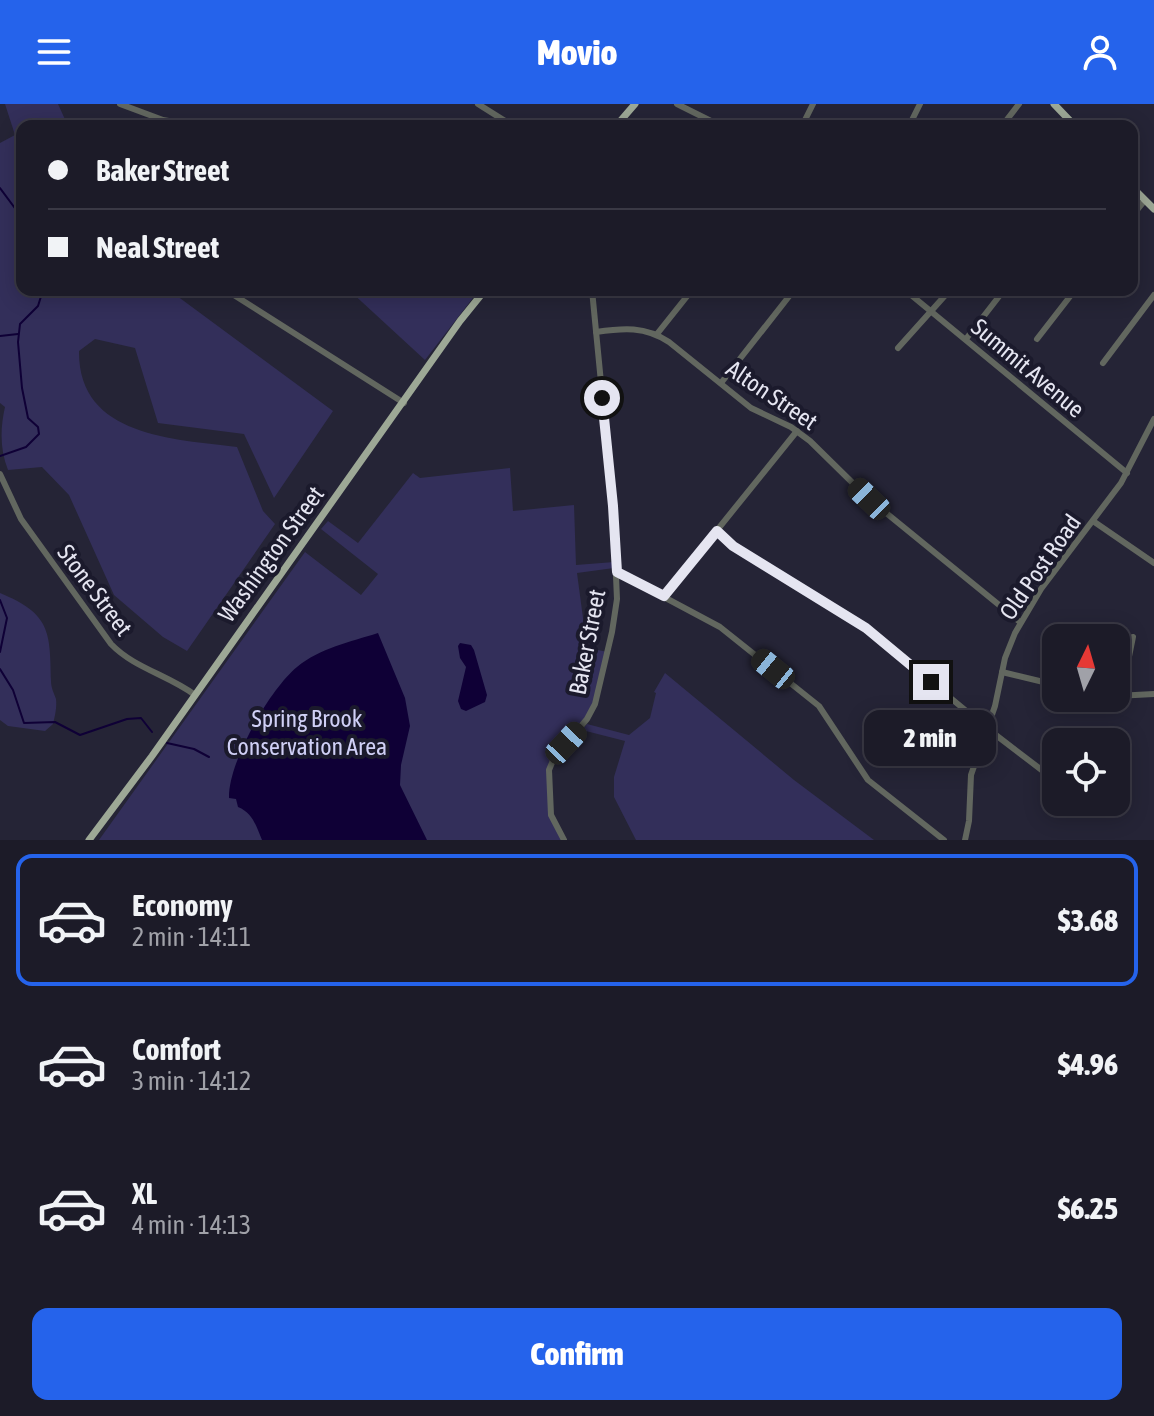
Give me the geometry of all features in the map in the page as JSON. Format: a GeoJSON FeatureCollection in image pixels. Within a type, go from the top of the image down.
{"type":"FeatureCollection","features":[{"type":"Feature","properties":{"kind":"main road"},"geometry":{"type":"LineString","coordinates":[[621,120],[635,104]]}},
{"type":"Feature","properties":{"kind":"main road"},"geometry":{"type":"LineString","coordinates":[[1054,104],[1069,120]]}},
{"type":"Feature","properties":{"kind":"main road"},"geometry":{"type":"LineString","coordinates":[[1138,193],[1154,209]]}},
{"type":"Feature","properties":{"kind":"main road","name":"Washington Street"},"geometry":{"type":"LineString","coordinates":[[89,840],[480,296]]}},
{"type":"Feature","properties":{"kind":"street"},"geometry":{"type":"LineString","coordinates":[[120,104],[166,120]]}},
{"type":"Feature","properties":{"kind":"street"},"geometry":{"type":"LineString","coordinates":[[478,104],[503,120]]}},
{"type":"Feature","properties":{"kind":"street"},"geometry":{"type":"LineString","coordinates":[[677,104],[709,120]]}},
{"type":"Feature","properties":{"kind":"street"},"geometry":{"type":"LineString","coordinates":[[1007,120],[1019,104]]}},
{"type":"Feature","properties":{"kind":"street"},"geometry":{"type":"LineString","coordinates":[[1138,209],[1145,200]]}},
{"type":"Feature","properties":{"kind":"street"},"geometry":{"type":"LineString","coordinates":[[1103,363],[1154,295]]}},
{"type":"Feature","properties":{"kind":"street"},"geometry":{"type":"LineString","coordinates":[[235,296],[404,403]]}},
{"type":"Feature","properties":{"kind":"street","name":"Baker Street"},"geometry":{"type":"LineString","coordinates":[[564,840],[551,815],[549,770],[554,758],[587,719],[595,704],[615,620],[617,572],[613,506],[593,296]]}},
{"type":"Feature","properties":{"kind":"street"},"geometry":{"type":"LineString","coordinates":[[596,332],[638,328],[657,334],[687,296]]}},
{"type":"Feature","properties":{"kind":"street"},"geometry":{"type":"LineString","coordinates":[[721,383],[789,296]]}},
{"type":"Feature","properties":{"kind":"street","name":"Summit Avenue"},"geometry":{"type":"LineString","coordinates":[[912,296],[1127,473]]}},
{"type":"Feature","properties":{"kind":"street"},"geometry":{"type":"LineString","coordinates":[[898,348],[945,296]]}},
{"type":"Feature","properties":{"kind":"street"},"geometry":{"type":"LineString","coordinates":[[966,339],[999,296]]}},
{"type":"Feature","properties":{"kind":"street"},"geometry":{"type":"LineString","coordinates":[[1037,339],[1070,296]]}},
{"type":"Feature","properties":{"kind":"street","name":"Alton Street"},"geometry":{"type":"LineString","coordinates":[[657,334],[751,408],[797,431],[869,499],[1020,622]]}},
{"type":"Feature","properties":{"kind":"street","name":"Old Post Road"},"geometry":{"type":"LineString","coordinates":[[965,840],[971,775],[988,729],[1010,645],[1020,622],[1127,473],[1154,419]]}},
{"type":"Feature","properties":{"kind":"street"},"geometry":{"type":"LineString","coordinates":[[664,596],[797,431]]}},
{"type":"Feature","properties":{"kind":"street","name":"Stone Street"},"geometry":{"type":"LineString","coordinates":[[0,474],[21,519],[111,644],[129,660],[195,695]]}},
{"type":"Feature","properties":{"kind":"street"},"geometry":{"type":"LineString","coordinates":[[1093,521],[1154,563]]}},
{"type":"Feature","properties":{"kind":"street"},"geometry":{"type":"LineString","coordinates":[[717,531],[733,546],[866,628],[1042,770]]}},
{"type":"Feature","properties":{"kind":"street"},"geometry":{"type":"LineString","coordinates":[[617,572],[720,627],[819,706],[868,780],[944,840]]}},
{"type":"Feature","properties":{"kind":"street"},"geometry":{"type":"LineString","coordinates":[[1130,649],[1133,637]]}},
{"type":"Feature","properties":{"kind":"street"},"geometry":{"type":"LineString","coordinates":[[1002,672],[1042,682]]}},
{"type":"Feature","properties":{"kind":"street"},"geometry":{"type":"LineString","coordinates":[[1130,695],[1154,694]]}},
{"type":"Feature","properties":{"kind":"green space"},"geometry":{"type":"Polygon","coordinates":[[[5,104],[58,104],[65,120],[16,120],[16,296],[177,296],[333,411],[274,498],[244,434],[158,423],[135,348],[95,339],[79,351],[83,379],[94,401],[112,417],[159,436],[237,447],[263,511],[275,524],[187,651],[163,637],[114,595],[69,495],[42,467],[8,470],[5,462],[2,423],[5,407],[0,403],[0,143],[15,135],[5,104]]]}},
{"type":"Feature","properties":{"kind":"green space"},"geometry":{"type":"Polygon","coordinates":[[[356,296],[474,296],[425,360],[356,296]]]}},
{"type":"Feature","properties":{"kind":"green space","name":"Spring Brook Conservation Area"},"geometry":{"type":"Polygon","coordinates":[[[510,468],[513,511],[574,505],[576,565],[614,562],[614,568],[577,573],[587,648],[608,652],[595,704],[551,764],[550,809],[564,840],[99,840],[305,552],[361,595],[378,574],[321,529],[328,521],[358,543],[413,473],[420,478],[510,468]]]}},
{"type":"Feature","properties":{"kind":"green space"},"geometry":{"type":"Polygon","coordinates":[[[0,593],[38,617],[48,637],[51,684],[56,705],[53,724],[45,731],[8,726],[0,720],[0,593]]]}},
{"type":"Feature","properties":{"kind":"green space"},"geometry":{"type":"Polygon","coordinates":[[[665,673],[794,780],[874,840],[636,840],[614,797],[614,777],[625,741],[582,730],[587,724],[629,735],[650,718],[654,692],[665,673]]]}},
{"type":"Feature","properties":{"kind":"shaded area"},"geometry":{"type":"Polygon","coordinates":[[[378,633],[405,698],[410,726],[400,785],[427,840],[262,840],[251,816],[238,807],[236,799],[229,798],[235,765],[252,727],[286,677],[306,660],[325,650],[378,633]]]}},
{"type":"Feature","properties":{"kind":"shaded area"},"geometry":{"type":"Polygon","coordinates":[[[460,643],[471,645],[474,650],[487,695],[485,702],[466,711],[461,709],[458,701],[466,667],[460,658],[460,643]]]}},
{"type":"Feature","properties":{"kind":"waterway"},"geometry":{"type":"LineString","coordinates":[[0,188],[16,210]]}},
{"type":"Feature","properties":{"kind":"waterway"},"geometry":{"type":"LineString","coordinates":[[0,456],[26,447],[39,434],[38,427],[28,418],[18,342],[20,324],[38,306],[41,296]]}},
{"type":"Feature","properties":{"kind":"waterway"},"geometry":{"type":"LineString","coordinates":[[0,336],[18,334]]}},
{"type":"Feature","properties":{"kind":"waterway"},"geometry":{"type":"LineString","coordinates":[[0,600],[7,618],[0,652]]}},
{"type":"Feature","properties":{"kind":"waterway"},"geometry":{"type":"LineString","coordinates":[[0,669],[13,690],[24,723],[55,722],[80,735],[127,719],[141,718],[152,732]]}},
{"type":"Feature","properties":{"kind":"waterway"},"geometry":{"type":"LineString","coordinates":[[167,743],[194,749],[209,757]]}},
{"type":"Feature","properties":{"kind":"route"},"geometry":{"type":"LineString","coordinates":[[602,398],[617,572],[664,596],[717,531],[733,546],[866,628],[931,682]]}}]}
